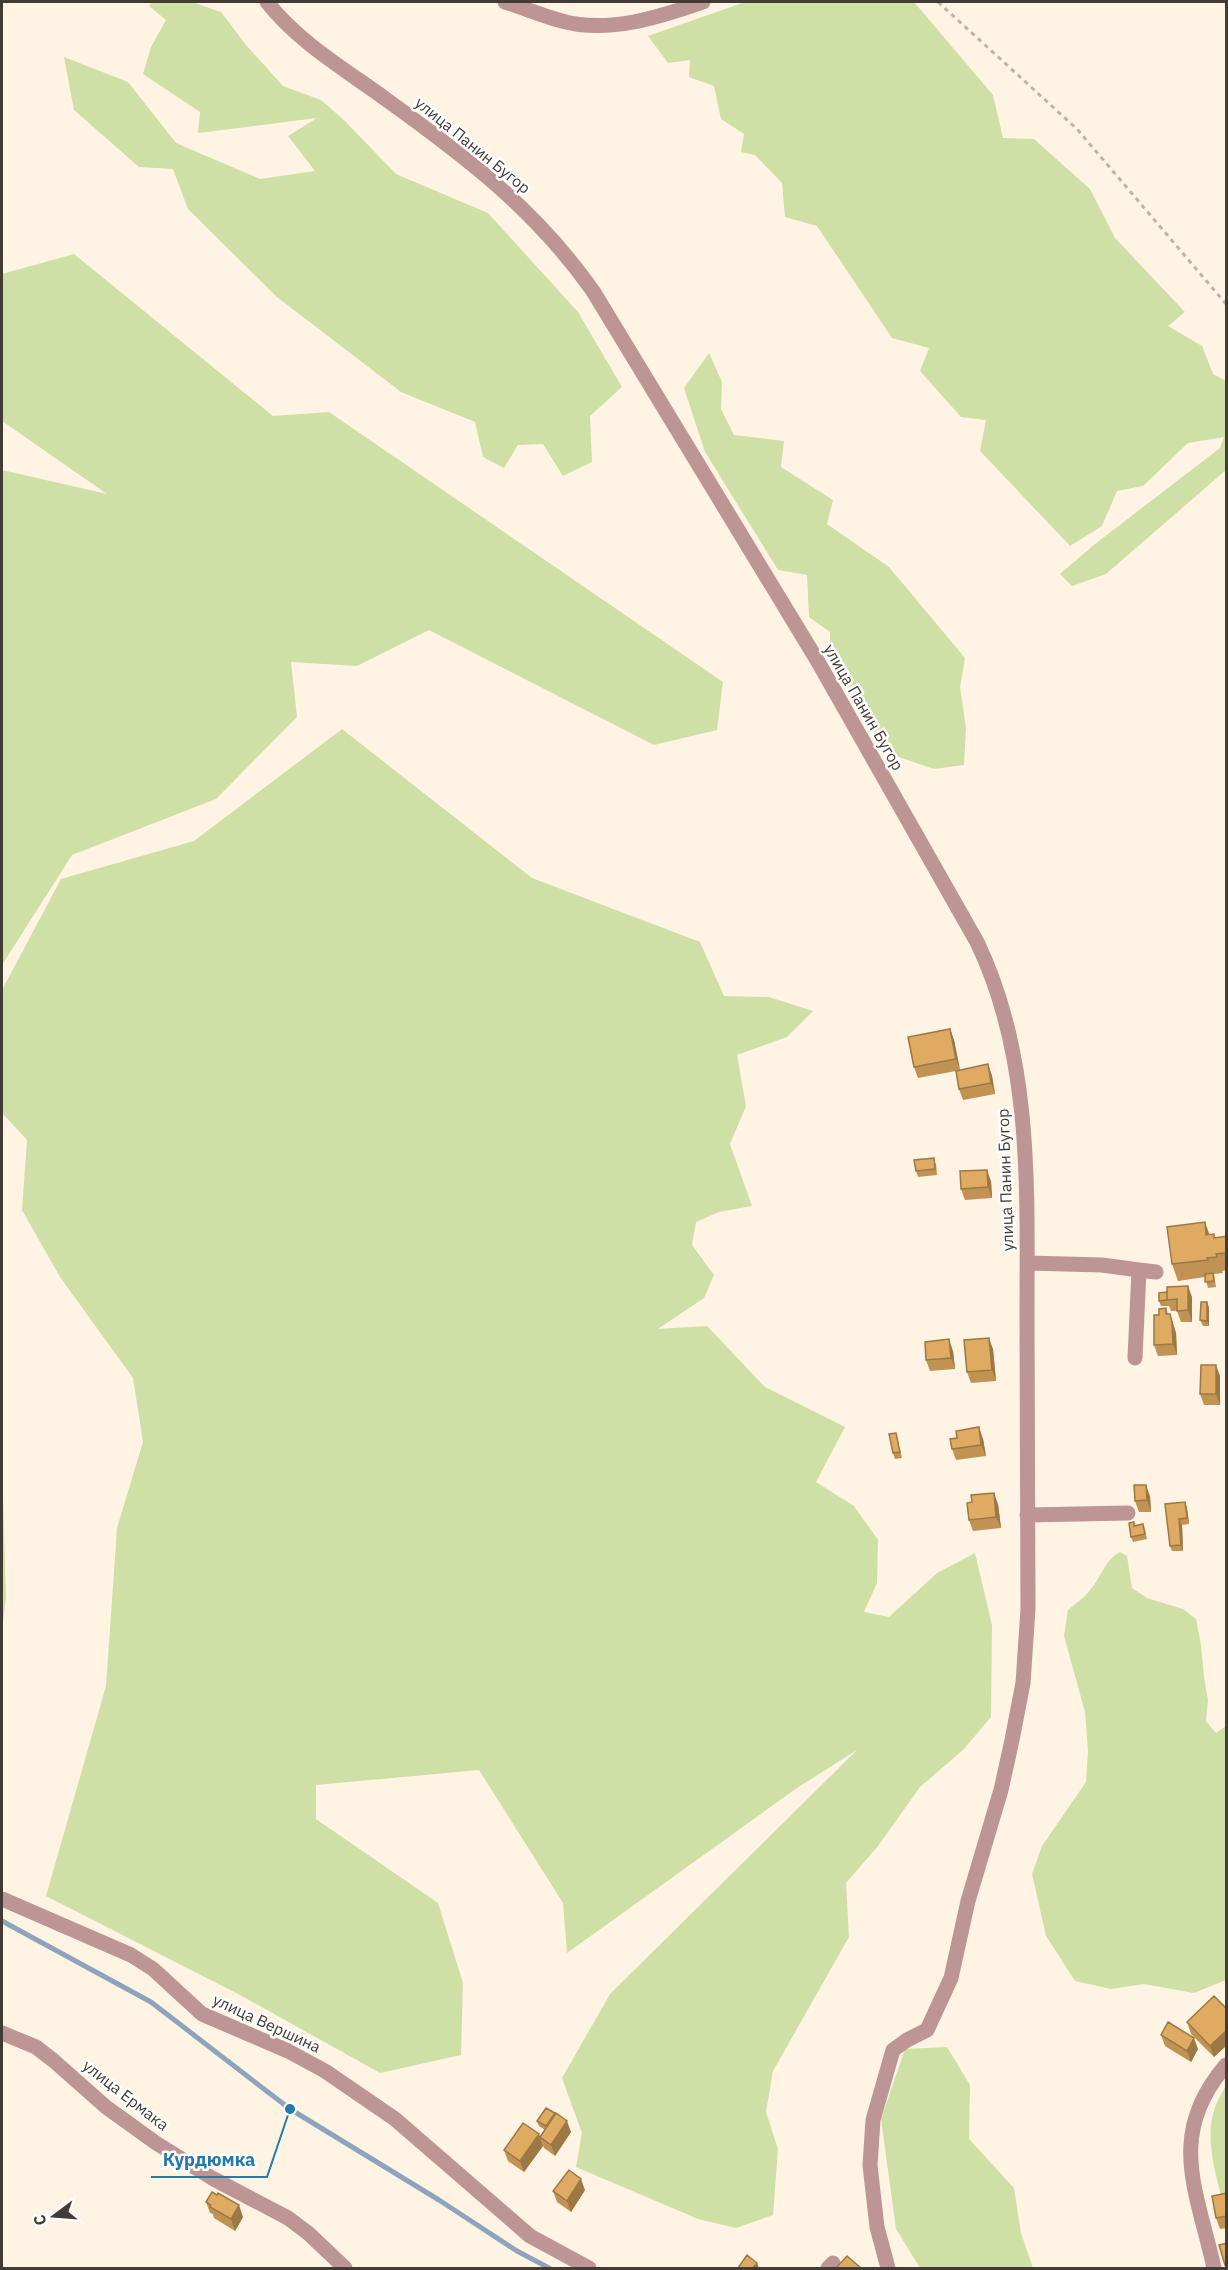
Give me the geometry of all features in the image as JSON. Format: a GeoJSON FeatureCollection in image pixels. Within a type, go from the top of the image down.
{"type":"FeatureCollection","features":[{"type":"Feature","properties":{"kind":"street","name":"улица Панин Бугор"},"geometry":{"type":"LineString","coordinates":[[267,2],[303,39],[492,179],[531,215],[568,256],[592,291],[817,660],[951,895],[992,973],[1007,1023],[1020,1101],[1025,1157],[1028,1610],[1023,1683],[1001,1790],[968,1901],[951,1978],[927,2030],[893,2050],[873,2120],[870,2165],[877,2227],[888,2268]]}},
{"type":"Feature","properties":{"kind":"street"},"geometry":{"type":"LineString","coordinates":[[505,2],[564,22],[587,24],[617,24],[640,20],[703,2]]}},
{"type":"Feature","properties":{"kind":"street"},"geometry":{"type":"LineString","coordinates":[[1027,1263],[1108,1266],[1156,1272]]}},
{"type":"Feature","properties":{"kind":"street"},"geometry":{"type":"LineString","coordinates":[[1135,1358],[1139,1270]]}},
{"type":"Feature","properties":{"kind":"street"},"geometry":{"type":"LineString","coordinates":[[1027,1515],[1128,1513]]}},
{"type":"Feature","properties":{"kind":"street","name":"улица Вершина"},"geometry":{"type":"LineString","coordinates":[[2,1899],[131,1955],[153,1969],[202,2014],[288,2051],[325,2071],[395,2119],[530,2236],[589,2268]]}},
{"type":"Feature","properties":{"kind":"street","name":"улица Ермака"},"geometry":{"type":"LineString","coordinates":[[2,2033],[45,2054],[106,2107],[156,2143],[212,2178],[288,2218],[308,2233],[345,2268]]}},
{"type":"Feature","properties":{"kind":"street"},"geometry":{"type":"LineString","coordinates":[[1214,2268],[1194,2186],[1190,2151],[1192,2127],[1200,2106],[1227,2065]]}},
{"type":"Feature","properties":{"kind":"path"},"geometry":{"type":"LineString","coordinates":[[939,2],[1077,129],[1227,304]]}},
{"type":"Feature","properties":{"kind":"green space"},"geometry":{"type":"Polygon","coordinates":[[[152,2],[192,2],[221,12],[246,45],[283,86],[321,100],[344,120],[396,174],[488,213],[578,312],[622,387],[590,416],[592,462],[563,476],[543,444],[518,445],[504,468],[483,457],[475,422],[401,392],[277,297],[188,209],[173,169],[139,167],[74,110],[64,57],[128,82],[176,143],[260,179],[315,171],[288,136],[317,118],[198,133],[200,112],[143,74],[151,47],[166,20],[149,6],[152,2]]]}},
{"type":"Feature","properties":{"kind":"green space"},"geometry":{"type":"Polygon","coordinates":[[[745,2],[914,2],[993,95],[1003,138],[1034,139],[1090,189],[1115,238],[1185,312],[1168,326],[1202,346],[1213,374],[1226,381],[1226,470],[1106,574],[1072,586],[1060,574],[1095,544],[1220,448],[1224,437],[1188,443],[1143,486],[1117,491],[1102,526],[1070,546],[980,451],[986,420],[961,417],[920,371],[929,348],[892,338],[817,226],[785,217],[782,183],[755,155],[741,152],[744,134],[721,119],[714,86],[689,77],[690,60],[668,63],[648,36],[745,2]]]}},
{"type":"Feature","properties":{"kind":"green space"},"geometry":{"type":"Polygon","coordinates":[[[74,254],[273,416],[329,412],[723,682],[717,730],[654,745],[429,630],[357,666],[291,662],[297,717],[216,799],[72,855],[2,965],[2,470],[107,494],[2,421],[2,274],[74,254]]]}},
{"type":"Feature","properties":{"kind":"green space"},"geometry":{"type":"Polygon","coordinates":[[[709,353],[722,382],[721,409],[734,435],[784,441],[781,467],[833,500],[827,524],[889,567],[965,658],[960,687],[966,728],[964,765],[934,769],[887,753],[830,654],[830,632],[809,617],[807,575],[778,570],[705,452],[684,388],[709,353]]]}},
{"type":"Feature","properties":{"kind":"green space"},"geometry":{"type":"Polygon","coordinates":[[[342,729],[532,878],[700,942],[724,996],[769,997],[813,1011],[787,1037],[737,1055],[746,1106],[730,1144],[752,1206],[719,1212],[696,1222],[692,1245],[714,1275],[704,1298],[658,1329],[707,1326],[765,1387],[845,1427],[816,1482],[854,1506],[878,1540],[877,1583],[864,1612],[889,1617],[937,1573],[975,1553],[992,1625],[991,1717],[964,1749],[920,1787],[878,1846],[846,1883],[849,1937],[773,2071],[766,2112],[778,2149],[773,2215],[736,2228],[698,2219],[576,2167],[582,2133],[562,2078],[610,1994],[857,1750],[797,1788],[567,1953],[563,1903],[479,1770],[316,1785],[316,1819],[438,1903],[463,1983],[461,2055],[380,2073],[240,1995],[46,1896],[106,1686],[117,1528],[143,1442],[133,1378],[60,1277],[22,1210],[27,1140],[2,1113],[2,990],[61,879],[194,841],[342,729]]]}},
{"type":"Feature","properties":{"kind":"green space"},"geometry":{"type":"Polygon","coordinates":[[[2,1464],[6,1598],[2,1630],[2,1464]]]}},
{"type":"Feature","properties":{"kind":"green space"},"geometry":{"type":"Polygon","coordinates":[[[1120,1552],[1127,1556],[1132,1588],[1147,1598],[1183,1609],[1196,1619],[1208,1700],[1206,1721],[1216,1733],[1226,1726],[1226,1980],[1194,1993],[1144,1984],[1111,1989],[1075,1981],[1046,1936],[1032,1874],[1042,1846],[1086,1782],[1088,1751],[1085,1712],[1064,1636],[1068,1610],[1088,1593],[1107,1564],[1120,1552]]]}},
{"type":"Feature","properties":{"kind":"green space"},"geometry":{"type":"Polygon","coordinates":[[[947,2047],[970,2085],[969,2139],[1014,2188],[1021,2233],[1033,2268],[920,2268],[896,2229],[881,2119],[905,2049],[947,2047]]]}},
{"type":"Feature","properties":{"kind":"green space"},"geometry":{"type":"Polygon","coordinates":[[[1226,2085],[1226,2213],[1213,2162],[1211,2123],[1226,2085]]]}},
{"type":"Feature","properties":{"kind":"building"},"geometry":{"type":"Polygon","coordinates":[[[950,1029],[956,1059],[914,1067],[908,1037],[950,1029]]]}},
{"type":"Feature","properties":{"kind":"building"},"geometry":{"type":"Polygon","coordinates":[[[988,1064],[991,1083],[959,1089],[956,1071],[988,1064]]]}},
{"type":"Feature","properties":{"kind":"building"},"geometry":{"type":"Polygon","coordinates":[[[934,1158],[935,1169],[916,1171],[914,1160],[934,1158]]]}},
{"type":"Feature","properties":{"kind":"building"},"geometry":{"type":"Polygon","coordinates":[[[987,1170],[988,1187],[961,1189],[960,1171],[987,1170]]]}},
{"type":"Feature","properties":{"kind":"building"},"geometry":{"type":"Polygon","coordinates":[[[1205,1222],[1206,1235],[1214,1234],[1214,1238],[1227,1236],[1227,1253],[1216,1254],[1217,1257],[1207,1258],[1208,1260],[1172,1264],[1167,1227],[1205,1222]]]}},
{"type":"Feature","properties":{"kind":"building"},"geometry":{"type":"Polygon","coordinates":[[[1213,1273],[1214,1281],[1205,1282],[1205,1274],[1213,1273]]]}},
{"type":"Feature","properties":{"kind":"building"},"geometry":{"type":"Polygon","coordinates":[[[1188,1286],[1188,1310],[1177,1311],[1177,1299],[1167,1300],[1167,1287],[1188,1286]]]}},
{"type":"Feature","properties":{"kind":"building"},"geometry":{"type":"Polygon","coordinates":[[[1167,1292],[1167,1300],[1159,1301],[1159,1293],[1167,1292]]]}},
{"type":"Feature","properties":{"kind":"building"},"geometry":{"type":"Polygon","coordinates":[[[1201,1302],[1207,1302],[1207,1321],[1200,1320],[1201,1302]]]}},
{"type":"Feature","properties":{"kind":"building"},"geometry":{"type":"Polygon","coordinates":[[[1166,1308],[1166,1314],[1170,1314],[1172,1322],[1173,1344],[1154,1345],[1154,1315],[1159,1315],[1159,1309],[1166,1308]]]}},
{"type":"Feature","properties":{"kind":"building"},"geometry":{"type":"Polygon","coordinates":[[[989,1338],[992,1370],[967,1372],[964,1340],[989,1338]]]}},
{"type":"Feature","properties":{"kind":"building"},"geometry":{"type":"Polygon","coordinates":[[[949,1339],[951,1358],[926,1360],[925,1342],[949,1339]]]}},
{"type":"Feature","properties":{"kind":"building"},"geometry":{"type":"Polygon","coordinates":[[[1201,1365],[1216,1365],[1216,1394],[1200,1394],[1201,1365]]]}},
{"type":"Feature","properties":{"kind":"building"},"geometry":{"type":"Polygon","coordinates":[[[979,1427],[981,1445],[952,1449],[950,1439],[957,1438],[956,1431],[979,1427]]]}},
{"type":"Feature","properties":{"kind":"building"},"geometry":{"type":"Polygon","coordinates":[[[896,1433],[900,1452],[893,1453],[889,1434],[896,1433]]]}},
{"type":"Feature","properties":{"kind":"building"},"geometry":{"type":"Polygon","coordinates":[[[1134,1485],[1146,1485],[1147,1500],[1135,1501],[1134,1485]]]}},
{"type":"Feature","properties":{"kind":"building"},"geometry":{"type":"Polygon","coordinates":[[[994,1493],[996,1517],[969,1520],[967,1503],[972,1502],[971,1495],[994,1493]]]}},
{"type":"Feature","properties":{"kind":"building"},"geometry":{"type":"Polygon","coordinates":[[[1185,1502],[1187,1518],[1179,1519],[1181,1545],[1170,1546],[1165,1504],[1185,1502]]]}},
{"type":"Feature","properties":{"kind":"building"},"geometry":{"type":"Polygon","coordinates":[[[1134,1522],[1134,1526],[1143,1524],[1145,1534],[1131,1537],[1129,1523],[1134,1522]]]}},
{"type":"Feature","properties":{"kind":"building"},"geometry":{"type":"Polygon","coordinates":[[[1214,1996],[1227,2009],[1227,2030],[1210,2046],[1187,2022],[1214,1996]]]}},
{"type":"Feature","properties":{"kind":"building"},"geometry":{"type":"Polygon","coordinates":[[[1168,2022],[1194,2038],[1187,2051],[1161,2035],[1168,2022]]]}},
{"type":"Feature","properties":{"kind":"building"},"geometry":{"type":"Polygon","coordinates":[[[546,2108],[555,2113],[546,2126],[537,2121],[546,2108]]]}},
{"type":"Feature","properties":{"kind":"building"},"geometry":{"type":"Polygon","coordinates":[[[556,2113],[567,2121],[551,2145],[540,2137],[556,2113]]]}},
{"type":"Feature","properties":{"kind":"building"},"geometry":{"type":"Polygon","coordinates":[[[523,2123],[539,2134],[520,2161],[504,2150],[523,2123]]]}},
{"type":"Feature","properties":{"kind":"building"},"geometry":{"type":"Polygon","coordinates":[[[569,2170],[581,2179],[567,2201],[553,2191],[569,2170]]]}},
{"type":"Feature","properties":{"kind":"building"},"geometry":{"type":"Polygon","coordinates":[[[212,2192],[239,2205],[231,2219],[210,2207],[211,2205],[206,2202],[212,2192]]]}},
{"type":"Feature","properties":{"kind":"building"},"geometry":{"type":"Polygon","coordinates":[[[1227,2193],[1227,2216],[1216,2218],[1212,2196],[1227,2193]]]}},
{"type":"Feature","properties":{"kind":"building"},"geometry":{"type":"Polygon","coordinates":[[[1227,2243],[1227,2265],[1225,2265],[1219,2245],[1227,2243]]]}},
{"type":"Feature","properties":{"kind":"building"},"geometry":{"type":"Polygon","coordinates":[[[747,2255],[757,2263],[753,2268],[738,2268],[747,2255]]]}},
{"type":"Feature","properties":{"kind":"building"},"geometry":{"type":"Polygon","coordinates":[[[847,2256],[861,2268],[836,2268],[847,2256]]]}},
{"type":"Feature","properties":{"kind":"waterway"},"geometry":{"type":"LineString","coordinates":[[2,1921],[151,2002],[290,2109],[439,2200],[517,2251],[549,2268]]}},
{"type":"Feature","properties":{"kind":"place","name":"Курдюмка"},"geometry":{"type":"Point","coordinates":[290,2109]}}]}
